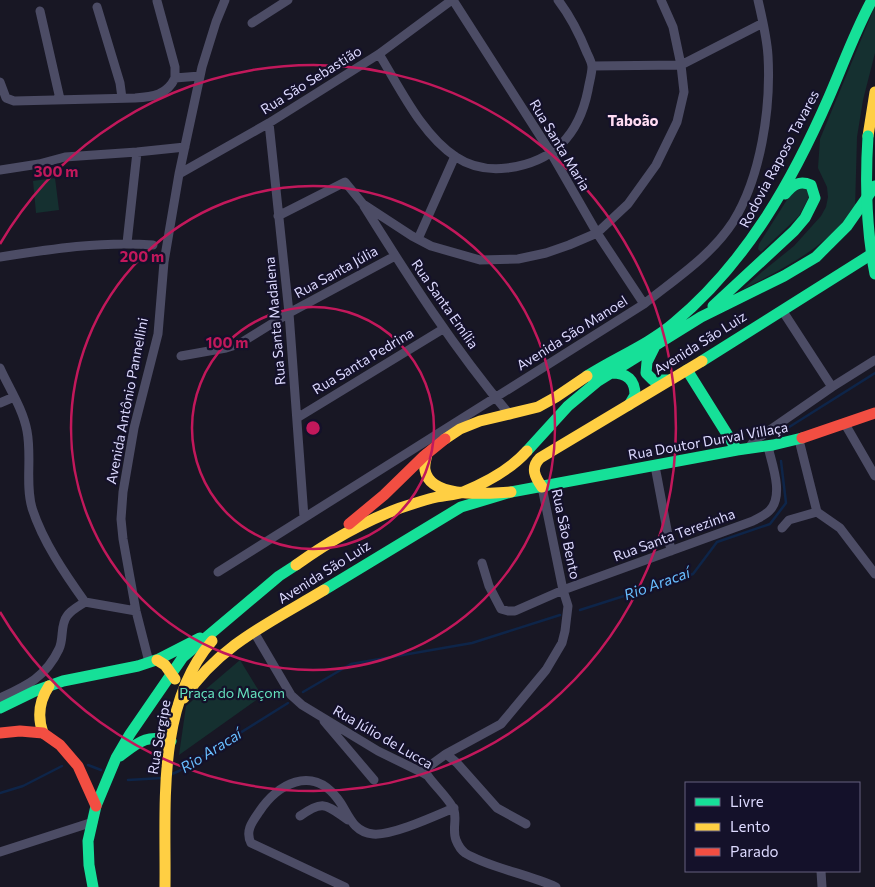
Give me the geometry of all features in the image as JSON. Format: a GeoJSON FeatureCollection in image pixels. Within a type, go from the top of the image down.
{"type":"FeatureCollection","features":[{"type":"Feature","properties":{"kind":"main road","name":"Rodovia Raposo Tavares"},"geometry":{"type":"LineString","coordinates":[[462,492],[509,467],[525,454],[568,406],[598,382],[611,368],[672,325],[726,275],[773,206],[819,122],[872,0]]}},
{"type":"Feature","properties":{"kind":"main road"},"geometry":{"type":"LineString","coordinates":[[875,92],[868,136],[866,165],[867,205],[875,274]]}},
{"type":"Feature","properties":{"kind":"main road"},"geometry":{"type":"LineString","coordinates":[[701,317],[794,231],[812,207],[815,198],[814,190],[811,185],[804,181],[797,182],[773,206]]}},
{"type":"Feature","properties":{"kind":"main road","name":"Rodovia Raposo Tavares"},"geometry":{"type":"LineString","coordinates":[[611,368],[655,347],[701,317],[784,276],[816,256],[847,226],[875,186]]}},
{"type":"Feature","properties":{"kind":"main road","name":"Avenida São Luiz"},"geometry":{"type":"LineString","coordinates":[[540,458],[687,370],[871,255]]}},
{"type":"Feature","properties":{"kind":"main road"},"geometry":{"type":"LineString","coordinates":[[655,347],[645,365],[646,372],[652,380],[670,380]]}},
{"type":"Feature","properties":{"kind":"main road"},"geometry":{"type":"LineString","coordinates":[[326,544],[380,498],[438,443],[476,422],[510,415],[544,404],[611,368],[628,376],[633,382],[636,395],[629,405]]}},
{"type":"Feature","properties":{"kind":"main road"},"geometry":{"type":"LineString","coordinates":[[687,370],[742,450]]}},
{"type":"Feature","properties":{"kind":"main road","name":"Rua Doutor Durval Villaça"},"geometry":{"type":"LineString","coordinates":[[511,492],[742,450],[768,447],[799,440],[875,413]]}},
{"type":"Feature","properties":{"kind":"main road"},"geometry":{"type":"LineString","coordinates":[[428,454],[425,468],[431,482],[444,490],[511,492]]}},
{"type":"Feature","properties":{"kind":"main road","name":"Rua São Bento"},"geometry":{"type":"LineString","coordinates":[[540,458],[536,461],[533,470],[542,487]]}},
{"type":"Feature","properties":{"kind":"main road"},"geometry":{"type":"LineString","coordinates":[[93,887],[89,865],[88,841],[96,806],[116,758],[130,734],[183,657],[279,576],[326,544],[388,512],[437,497],[462,492]]}},
{"type":"Feature","properties":{"kind":"main road","name":"Avenida São Luiz"},"geometry":{"type":"LineString","coordinates":[[177,707],[188,689],[215,658],[254,632],[437,520],[461,507],[511,492]]}},
{"type":"Feature","properties":{"kind":"main road","name":"Rua Sergipe"},"geometry":{"type":"LineString","coordinates":[[165,887],[166,787],[169,754],[177,707],[196,660],[238,609]]}},
{"type":"Feature","properties":{"kind":"main road"},"geometry":{"type":"LineString","coordinates":[[0,708],[70,678],[129,668],[153,661],[173,653],[211,632]]}},
{"type":"Feature","properties":{"kind":"main road"},"geometry":{"type":"LineString","coordinates":[[153,661],[171,673],[176,680],[178,685],[177,707]]}},
{"type":"Feature","properties":{"kind":"main road"},"geometry":{"type":"LineString","coordinates":[[43,733],[39,721],[39,708],[42,696],[49,686]]}},
{"type":"Feature","properties":{"kind":"main road"},"geometry":{"type":"LineString","coordinates":[[0,733],[20,731],[43,733],[60,745],[78,766],[96,806]]}},
{"type":"Feature","properties":{"kind":"main road"},"geometry":{"type":"LineString","coordinates":[[116,758],[147,738],[162,738],[171,742]]}},
{"type":"Feature","properties":{"kind":"street","name":"Avenida Antônio Pannellini"},"geometry":{"type":"LineString","coordinates":[[153,661],[136,611],[123,538],[121,519],[123,492],[134,428],[158,334],[164,262],[179,174],[200,76],[216,22],[225,0]]}},
{"type":"Feature","properties":{"kind":"street"},"geometry":{"type":"LineString","coordinates":[[252,23],[288,0]]}},
{"type":"Feature","properties":{"kind":"street","name":"Rua São Sebastião"},"geometry":{"type":"LineString","coordinates":[[179,174],[269,123],[379,54],[453,0]]}},
{"type":"Feature","properties":{"kind":"street","name":"Rua Santa Maria"},"geometry":{"type":"LineString","coordinates":[[453,0],[551,153],[597,233],[644,304]]}},
{"type":"Feature","properties":{"kind":"street"},"geometry":{"type":"LineString","coordinates":[[379,54],[425,127],[455,156],[467,164],[497,169],[520,166],[536,161],[551,153],[568,138],[580,120],[586,100],[592,66],[576,26],[558,0]]}},
{"type":"Feature","properties":{"kind":"street"},"geometry":{"type":"LineString","coordinates":[[278,216],[345,182],[363,204],[418,239],[431,246],[480,260],[518,259],[546,253],[597,233],[628,204],[656,165],[677,122],[684,92],[681,65],[673,27],[662,0]]}},
{"type":"Feature","properties":{"kind":"street","name":"Avenida São Manoel"},"geometry":{"type":"LineString","coordinates":[[218,572],[644,304],[702,258],[732,223],[746,199],[768,114],[768,56],[758,0]]}},
{"type":"Feature","properties":{"kind":"street"},"geometry":{"type":"LineString","coordinates":[[0,82],[4,93],[10,100],[153,97],[168,89],[176,78],[175,67],[158,1]]}},
{"type":"Feature","properties":{"kind":"street"},"geometry":{"type":"LineString","coordinates":[[97,7],[120,83],[122,98]]}},
{"type":"Feature","properties":{"kind":"street"},"geometry":{"type":"LineString","coordinates":[[40,11],[60,100]]}},
{"type":"Feature","properties":{"kind":"street"},"geometry":{"type":"LineString","coordinates":[[592,66],[681,65],[762,23]]}},
{"type":"Feature","properties":{"kind":"street"},"geometry":{"type":"LineString","coordinates":[[176,78],[200,76]]}},
{"type":"Feature","properties":{"kind":"street","name":"Rua Santa Madalena"},"geometry":{"type":"LineString","coordinates":[[269,123],[289,313],[304,517]]}},
{"type":"Feature","properties":{"kind":"street"},"geometry":{"type":"LineString","coordinates":[[0,170],[65,157],[185,147]]}},
{"type":"Feature","properties":{"kind":"street"},"geometry":{"type":"LineString","coordinates":[[127,243],[137,152]]}},
{"type":"Feature","properties":{"kind":"street"},"geometry":{"type":"LineString","coordinates":[[418,239],[455,156]]}},
{"type":"Feature","properties":{"kind":"street","name":"Rua Santa Emília"},"geometry":{"type":"LineString","coordinates":[[363,204],[443,328],[510,415]]}},
{"type":"Feature","properties":{"kind":"street"},"geometry":{"type":"LineString","coordinates":[[0,256],[65,247],[127,243],[153,246]]}},
{"type":"Feature","properties":{"kind":"street"},"geometry":{"type":"LineString","coordinates":[[871,255],[875,243]]}},
{"type":"Feature","properties":{"kind":"street","name":"Rua Santa Júlia"},"geometry":{"type":"LineString","coordinates":[[180,356],[239,344],[289,313],[395,256]]}},
{"type":"Feature","properties":{"kind":"street"},"geometry":{"type":"LineString","coordinates":[[782,310],[832,387]]}},
{"type":"Feature","properties":{"kind":"street","name":"Rua Santa Pedrina"},"geometry":{"type":"LineString","coordinates":[[297,418],[443,328]]}},
{"type":"Feature","properties":{"kind":"street"},"geometry":{"type":"LineString","coordinates":[[742,450],[832,387],[875,360]]}},
{"type":"Feature","properties":{"kind":"street"},"geometry":{"type":"LineString","coordinates":[[0,368],[27,431],[32,506],[46,539],[69,580],[85,602],[136,611]]}},
{"type":"Feature","properties":{"kind":"street"},"geometry":{"type":"LineString","coordinates":[[0,403],[14,398]]}},
{"type":"Feature","properties":{"kind":"street"},"geometry":{"type":"LineString","coordinates":[[476,422],[486,403]]}},
{"type":"Feature","properties":{"kind":"street"},"geometry":{"type":"LineString","coordinates":[[845,424],[875,476]]}},
{"type":"Feature","properties":{"kind":"street"},"geometry":{"type":"LineString","coordinates":[[799,440],[817,512],[840,528],[875,574]]}},
{"type":"Feature","properties":{"kind":"street","name":"Rua Santa Terezinha"},"geometry":{"type":"LineString","coordinates":[[482,563],[488,586],[501,609],[515,611],[562,590],[752,520],[770,510],[776,497],[777,483],[768,447]]}},
{"type":"Feature","properties":{"kind":"street"},"geometry":{"type":"LineString","coordinates":[[655,466],[671,551]]}},
{"type":"Feature","properties":{"kind":"street","name":"Rua São Bento"},"geometry":{"type":"LineString","coordinates":[[446,754],[501,724],[546,670],[562,643],[568,616],[568,606],[562,590],[542,487]]}},
{"type":"Feature","properties":{"kind":"street"},"geometry":{"type":"LineString","coordinates":[[782,528],[789,520],[817,512]]}},
{"type":"Feature","properties":{"kind":"street"},"geometry":{"type":"LineString","coordinates":[[0,698],[28,685],[44,672],[60,648],[63,638],[64,620],[67,615],[85,602]]}},
{"type":"Feature","properties":{"kind":"street","name":"Rua Júlio de Lucca"},"geometry":{"type":"LineString","coordinates":[[254,632],[291,695],[302,706],[378,751],[428,776],[454,808]]}},
{"type":"Feature","properties":{"kind":"street"},"geometry":{"type":"LineString","coordinates":[[318,715],[374,780]]}},
{"type":"Feature","properties":{"kind":"street"},"geometry":{"type":"LineString","coordinates":[[421,772],[446,754],[457,763],[497,808],[526,824]]}},
{"type":"Feature","properties":{"kind":"street"},"geometry":{"type":"LineString","coordinates":[[345,887],[254,846],[248,832],[262,807],[279,789],[294,781],[301,780],[317,783],[330,790],[337,798],[350,821]]}},
{"type":"Feature","properties":{"kind":"street"},"geometry":{"type":"LineString","coordinates":[[300,816],[311,808],[323,805],[328,806],[364,832],[383,834],[454,808],[456,841],[463,852],[556,887]]}},
{"type":"Feature","properties":{"kind":"street"},"geometry":{"type":"LineString","coordinates":[[0,852],[93,822]]}},
{"type":"Feature","properties":{"kind":"street"},"geometry":{"type":"LineString","coordinates":[[821,872],[822,887]]}},
{"type":"Feature","properties":{"kind":"green space"},"geometry":{"type":"Polygon","coordinates":[[[875,6],[875,53],[863,100],[857,137],[855,209],[828,237],[808,252],[776,272],[743,289],[794,246],[821,216],[826,207],[827,187],[818,168],[820,139],[875,6]]]}},
{"type":"Feature","properties":{"kind":"green space"},"geometry":{"type":"Polygon","coordinates":[[[55,178],[59,210],[36,213],[33,181],[55,178]]]}},
{"type":"Feature","properties":{"kind":"green space"},"geometry":{"type":"Polygon","coordinates":[[[807,187],[809,197],[799,216],[761,252],[758,249],[759,244],[790,195],[796,188],[807,187]]]}},
{"type":"Feature","properties":{"kind":"green space","name":"Praça do Maçom"},"geometry":{"type":"Polygon","coordinates":[[[240,660],[262,696],[179,755],[186,706],[240,660]]]}},
{"type":"Feature","properties":{"kind":"waterway","name":"Rio Aracaí"},"geometry":{"type":"LineString","coordinates":[[780,438],[786,429],[875,373]]}},
{"type":"Feature","properties":{"kind":"waterway","name":"Rio Aracaí"},"geometry":{"type":"LineString","coordinates":[[580,610],[693,574],[717,542],[770,524],[786,503],[781,461]]}},
{"type":"Feature","properties":{"kind":"waterway","name":"Rio Aracaí"},"geometry":{"type":"LineString","coordinates":[[303,692],[351,664],[472,643],[560,615]]}},
{"type":"Feature","properties":{"kind":"waterway","name":"Rio Aracaí"},"geometry":{"type":"LineString","coordinates":[[172,774],[288,703]]}},
{"type":"Feature","properties":{"kind":"waterway","name":"Rio Aracaí"},"geometry":{"type":"LineString","coordinates":[[88,765],[101,770]]}},
{"type":"Feature","properties":{"kind":"waterway","name":"Rio Aracaí"},"geometry":{"type":"LineString","coordinates":[[0,793],[23,786],[62,766]]}},
{"type":"Feature","properties":{"kind":"waterway","name":"Rio Aracaí"},"geometry":{"type":"LineString","coordinates":[[128,780],[162,778]]}},
{"type":"Feature","properties":{"kind":"traffic: fast"},"geometry":{"type":"LineString","coordinates":[[587,376],[653,338],[674,323],[700,300],[745,248],[783,190],[815,129],[872,0]]}},
{"type":"Feature","properties":{"kind":"traffic: fast"},"geometry":{"type":"LineString","coordinates":[[868,136],[867,205],[875,274]]}},
{"type":"Feature","properties":{"kind":"traffic: fast"},"geometry":{"type":"LineString","coordinates":[[713,306],[794,231],[805,218],[815,198],[811,185],[803,183],[794,186],[785,194]]}},
{"type":"Feature","properties":{"kind":"traffic: fast"},"geometry":{"type":"LineString","coordinates":[[527,451],[568,406],[598,381],[701,317],[784,276],[816,257],[847,226],[875,186]]}},
{"type":"Feature","properties":{"kind":"traffic: fast"},"geometry":{"type":"LineString","coordinates":[[702,361],[875,252]]}},
{"type":"Feature","properties":{"kind":"traffic: fast"},"geometry":{"type":"LineString","coordinates":[[654,348],[647,362],[646,373],[653,380],[670,380]]}},
{"type":"Feature","properties":{"kind":"traffic: fast"},"geometry":{"type":"LineString","coordinates":[[687,370],[737,450]]}},
{"type":"Feature","properties":{"kind":"traffic: fast"},"geometry":{"type":"LineString","coordinates":[[612,373],[622,374],[632,381],[635,395],[629,405]]}},
{"type":"Feature","properties":{"kind":"traffic: fast"},"geometry":{"type":"LineString","coordinates":[[324,590],[461,507],[511,492],[773,445],[802,438]]}},
{"type":"Feature","properties":{"kind":"traffic: fast"},"geometry":{"type":"LineString","coordinates":[[93,887],[89,865],[88,841],[96,806],[116,758],[130,734],[183,657],[279,576],[296,565]]}},
{"type":"Feature","properties":{"kind":"traffic: fast"},"geometry":{"type":"LineString","coordinates":[[0,708],[35,691],[63,681],[138,666],[159,659],[200,638]]}},
{"type":"Feature","properties":{"kind":"traffic: fast"},"geometry":{"type":"LineString","coordinates":[[120,756],[132,747],[149,739],[155,738],[171,741]]}},
{"type":"Feature","properties":{"kind":"traffic: slow"},"geometry":{"type":"LineString","coordinates":[[868,136],[875,92]]}},
{"type":"Feature","properties":{"kind":"traffic: slow"},"geometry":{"type":"LineString","coordinates":[[542,487],[537,480],[534,469],[540,458],[702,361]]}},
{"type":"Feature","properties":{"kind":"traffic: slow"},"geometry":{"type":"LineString","coordinates":[[445,439],[460,429],[480,421],[538,407],[587,376]]}},
{"type":"Feature","properties":{"kind":"traffic: slow"},"geometry":{"type":"LineString","coordinates":[[296,565],[320,548],[372,520],[400,508],[427,499],[460,493],[480,484],[506,470],[527,451]]}},
{"type":"Feature","properties":{"kind":"traffic: slow"},"geometry":{"type":"LineString","coordinates":[[427,454],[425,470],[429,480],[437,486],[462,493],[511,492]]}},
{"type":"Feature","properties":{"kind":"traffic: slow"},"geometry":{"type":"LineString","coordinates":[[184,698],[213,663],[230,649],[266,624],[324,590]]}},
{"type":"Feature","properties":{"kind":"traffic: slow"},"geometry":{"type":"LineString","coordinates":[[165,887],[166,791],[168,758],[173,726],[181,695],[194,667],[212,641]]}},
{"type":"Feature","properties":{"kind":"traffic: slow"},"geometry":{"type":"LineString","coordinates":[[157,660],[165,665],[175,679]]}},
{"type":"Feature","properties":{"kind":"traffic: slow"},"geometry":{"type":"LineString","coordinates":[[43,733],[40,709],[43,697],[49,686]]}},
{"type":"Feature","properties":{"kind":"traffic: jam"},"geometry":{"type":"LineString","coordinates":[[802,438],[875,413]]}},
{"type":"Feature","properties":{"kind":"traffic: jam"},"geometry":{"type":"LineString","coordinates":[[349,524],[445,439]]}},
{"type":"Feature","properties":{"kind":"traffic: jam"},"geometry":{"type":"LineString","coordinates":[[0,733],[20,731],[43,733],[60,745],[78,766],[96,806]]}},
{"type":"Feature","properties":{"kind":"district","name":"Taboão"},"geometry":{"type":"Point","coordinates":[633,121]}}]}
